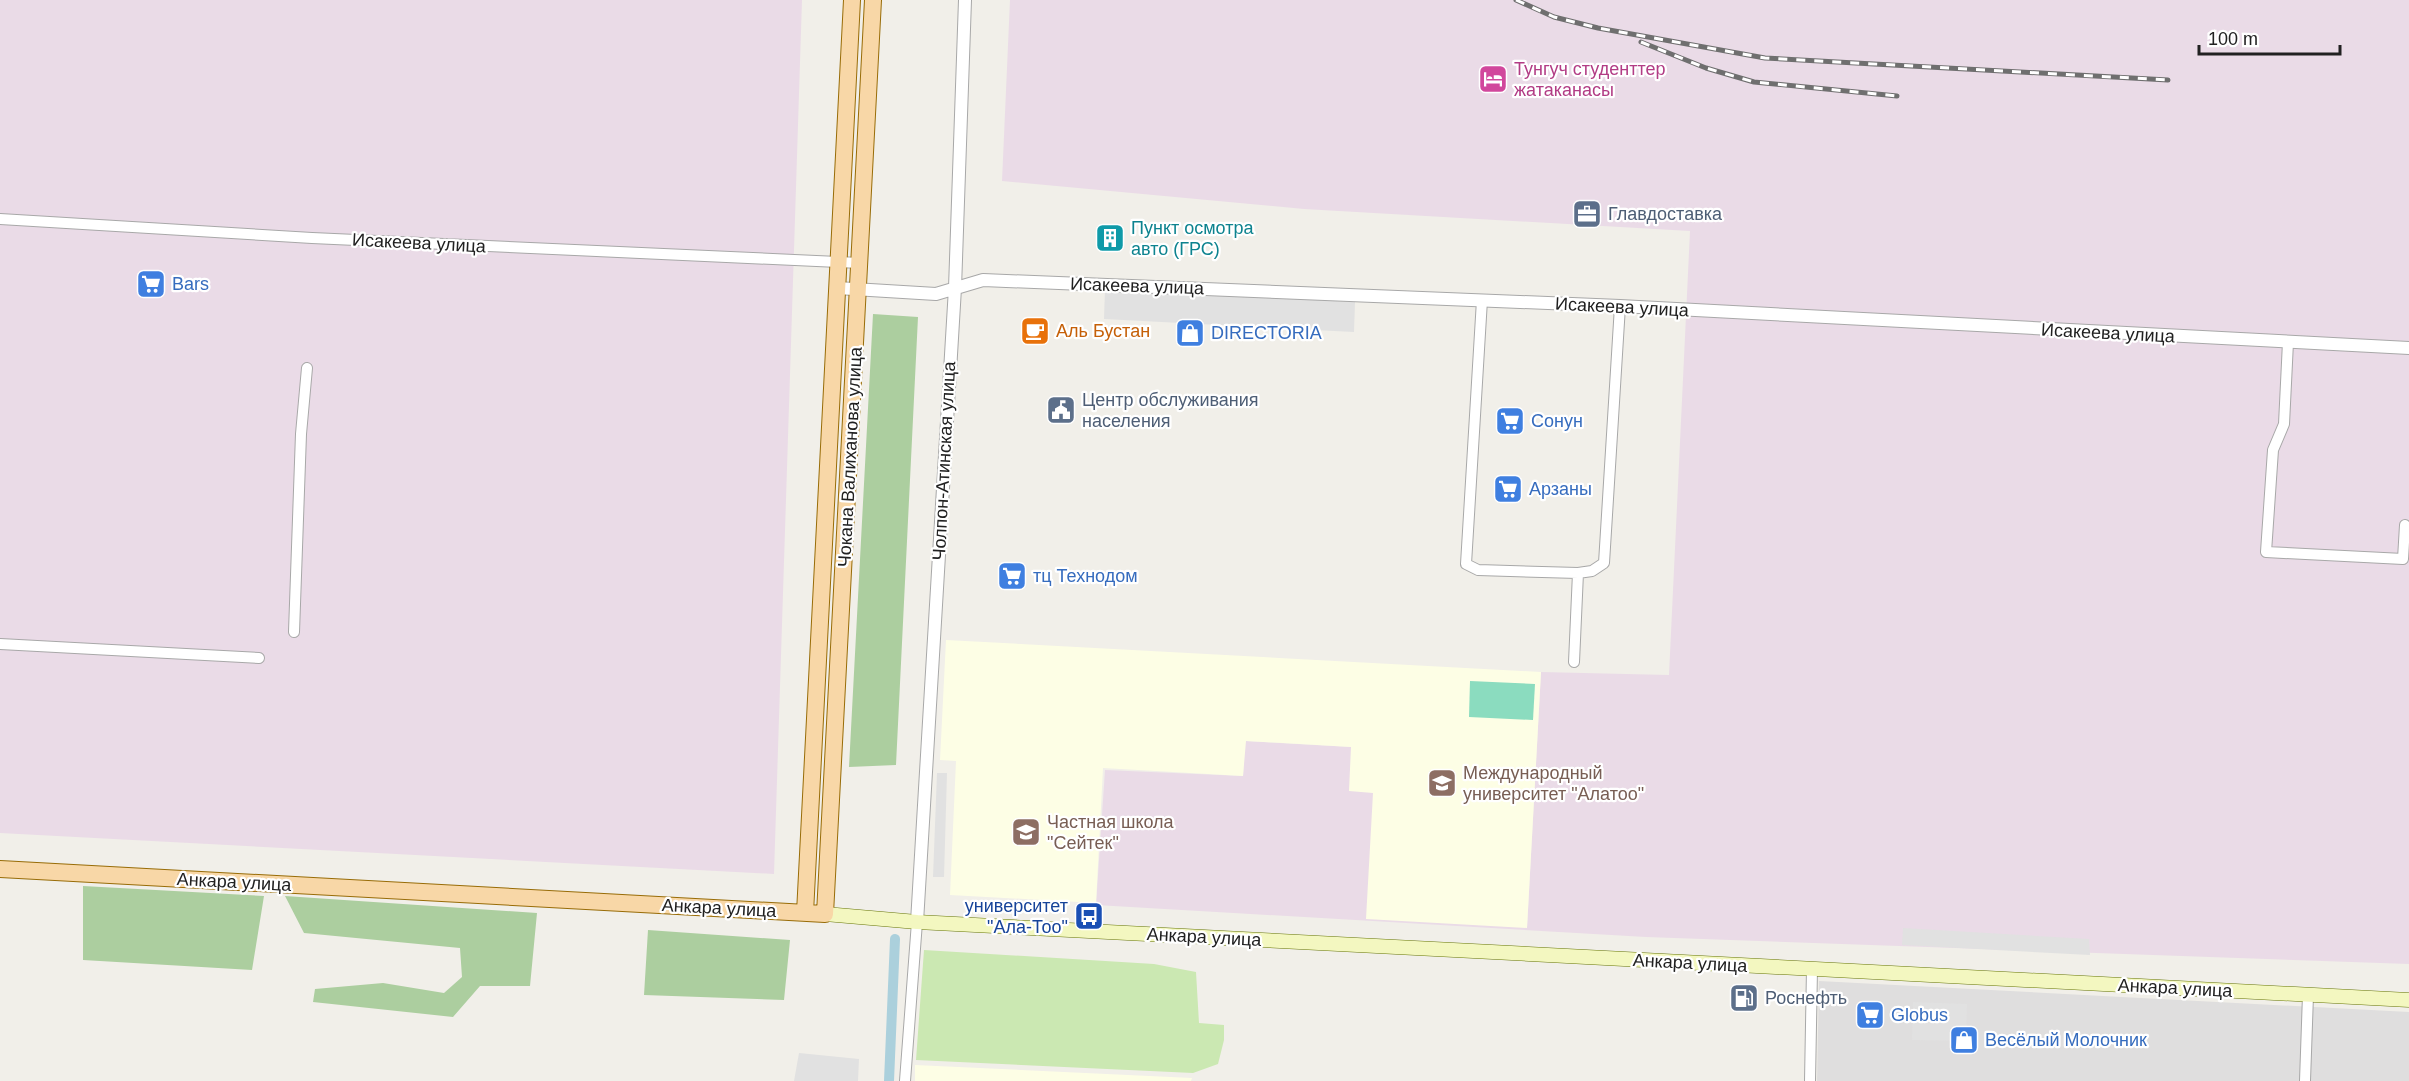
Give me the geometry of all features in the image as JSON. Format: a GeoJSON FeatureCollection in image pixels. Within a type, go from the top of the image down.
{"type":"FeatureCollection","features":[{"type":"Feature","properties":{"kind":"main road","name":"Чокана Валиханова улица"},"geometry":{"type":"LineString","coordinates":[[805,913],[826,556],[852,0]]}},
{"type":"Feature","properties":{"kind":"main road","name":"Чокана Валиханова улица"},"geometry":{"type":"LineString","coordinates":[[825,914],[873,0]]}},
{"type":"Feature","properties":{"kind":"main road"},"geometry":{"type":"LineString","coordinates":[[826,556],[844,557]]}},
{"type":"Feature","properties":{"kind":"main road","name":"Анкара улица"},"geometry":{"type":"LineString","coordinates":[[0,869],[825,914],[917,922],[2409,1000]]}},
{"type":"Feature","properties":{"kind":"street","name":"Чолпон-Атинская улица"},"geometry":{"type":"LineString","coordinates":[[917,922],[955,288],[965,0]]}},
{"type":"Feature","properties":{"kind":"street","name":"Исакеева улица"},"geometry":{"type":"LineString","coordinates":[[0,219],[312,238],[860,263]]}},
{"type":"Feature","properties":{"kind":"street","name":"Исакеева улица"},"geometry":{"type":"LineString","coordinates":[[837,288],[936,294],[984,280],[1620,306],[2409,348]]}},
{"type":"Feature","properties":{"kind":"street"},"geometry":{"type":"LineString","coordinates":[[1482,300],[1466,564],[1478,570],[1578,573],[1592,572],[1604,563],[1620,306]]}},
{"type":"Feature","properties":{"kind":"street"},"geometry":{"type":"LineString","coordinates":[[2288,342],[2284,424],[2273,450],[2266,552],[2403,559],[2405,525]]}},
{"type":"Feature","properties":{"kind":"street"},"geometry":{"type":"LineString","coordinates":[[294,632],[301,434],[307,368]]}},
{"type":"Feature","properties":{"kind":"street"},"geometry":{"type":"LineString","coordinates":[[1574,662],[1578,573]]}},
{"type":"Feature","properties":{"kind":"street"},"geometry":{"type":"LineString","coordinates":[[0,644],[259,658]]}},
{"type":"Feature","properties":{"kind":"street"},"geometry":{"type":"LineString","coordinates":[[905,1081],[917,922]]}},
{"type":"Feature","properties":{"kind":"street"},"geometry":{"type":"LineString","coordinates":[[1810,1081],[1812,969]]}},
{"type":"Feature","properties":{"kind":"street"},"geometry":{"type":"LineString","coordinates":[[2305,1081],[2308,995]]}},
{"type":"Feature","properties":{"kind":"shaded area"},"geometry":{"type":"Polygon","coordinates":[[[0,0],[802,0],[774,874],[0,833],[0,0]]]}},
{"type":"Feature","properties":{"kind":"shaded area"},"geometry":{"type":"Polygon","coordinates":[[[1010,0],[2409,0],[2409,964],[1646,937],[1096,905],[1105,770],[1243,776],[1245,741],[1352,747],[1373,792],[1527,928],[1541,672],[1669,675],[1690,231],[1304,209],[1002,181],[1010,0]]]}},
{"type":"Feature","properties":{"kind":"shaded area"},"geometry":{"type":"Polygon","coordinates":[[[1105,289],[1355,302],[1354,332],[1104,319],[1105,289]]]}},
{"type":"Feature","properties":{"kind":"shaded area","name":"Международный университет \"Алатоо\""},"geometry":{"type":"Polygon","coordinates":[[[946,640],[1541,672],[1527,928],[1366,919],[1373,793],[1349,791],[1351,747],[1246,741],[1243,776],[1103,768],[1096,903],[950,895],[956,761],[940,760],[946,640]]]}},
{"type":"Feature","properties":{"kind":"shaded area"},"geometry":{"type":"Polygon","coordinates":[[[937,773],[947,773],[944,877],[933,877],[937,773]]]}},
{"type":"Feature","properties":{"kind":"shaded area"},"geometry":{"type":"Polygon","coordinates":[[[1903,928],[2089,939],[2090,955],[1902,945],[1903,928]]]}},
{"type":"Feature","properties":{"kind":"shaded area"},"geometry":{"type":"Polygon","coordinates":[[[1819,981],[2409,1012],[2409,1081],[1817,1081],[1819,981]]]}},
{"type":"Feature","properties":{"kind":"shaded area","name":"Globus"},"geometry":{"type":"Polygon","coordinates":[[[1913,1002],[1967,1004],[1966,1041],[1912,1040],[1913,1002]]]}},
{"type":"Feature","properties":{"kind":"shaded area"},"geometry":{"type":"Polygon","coordinates":[[[799,1053],[859,1059],[858,1081],[794,1081],[799,1053]]]}},
{"type":"Feature","properties":{"kind":"shaded area"},"geometry":{"type":"Polygon","coordinates":[[[915,1065],[1192,1078],[1191,1081],[915,1081],[915,1065]]]}},
{"type":"Feature","properties":{"kind":"green space"},"geometry":{"type":"Polygon","coordinates":[[[873,314],[918,317],[896,765],[849,767],[873,314]]]}},
{"type":"Feature","properties":{"kind":"green space"},"geometry":{"type":"Polygon","coordinates":[[[1470,681],[1535,684],[1533,720],[1469,717],[1470,681]]]}},
{"type":"Feature","properties":{"kind":"green space"},"geometry":{"type":"Polygon","coordinates":[[[83,886],[264,896],[252,970],[83,960],[83,886]]]}},
{"type":"Feature","properties":{"kind":"green space"},"geometry":{"type":"Polygon","coordinates":[[[285,896],[537,913],[530,986],[480,986],[453,1017],[313,1002],[315,989],[383,983],[444,993],[462,977],[460,948],[304,933],[285,896]]]}},
{"type":"Feature","properties":{"kind":"green space"},"geometry":{"type":"Polygon","coordinates":[[[648,930],[790,940],[784,1000],[644,995],[648,930]]]}},
{"type":"Feature","properties":{"kind":"green space"},"geometry":{"type":"Polygon","coordinates":[[[924,950],[1154,964],[1196,972],[1199,1023],[1224,1025],[1224,1040],[1218,1064],[1193,1073],[916,1060],[924,950]]]}},
{"type":"Feature","properties":{"kind":"waterway"},"geometry":{"type":"LineString","coordinates":[[889,1081],[895,939]]}},
{"type":"Feature","properties":{"kind":"railway"},"geometry":{"type":"LineString","coordinates":[[1516,0],[1554,17],[1598,28],[1765,58],[2168,80]]}},
{"type":"Feature","properties":{"kind":"railway"},"geometry":{"type":"LineString","coordinates":[[1641,42],[1706,68],[1754,82],[1897,96]]}},
{"type":"Feature","properties":{"kind":"place","name":"Тунгуч студенттер жатаканасы"},"geometry":{"type":"Point","coordinates":[1493,79]}},
{"type":"Feature","properties":{"kind":"place","name":"Главдоставка"},"geometry":{"type":"Point","coordinates":[1587,214]}},
{"type":"Feature","properties":{"kind":"place","name":"Пункт осмотра авто (ГРС)"},"geometry":{"type":"Point","coordinates":[1110,238]}},
{"type":"Feature","properties":{"kind":"place","name":"Bars"},"geometry":{"type":"Point","coordinates":[151,284]}},
{"type":"Feature","properties":{"kind":"place","name":"Аль Бустан"},"geometry":{"type":"Point","coordinates":[1035,331]}},
{"type":"Feature","properties":{"kind":"place","name":"DIRECTORIA"},"geometry":{"type":"Point","coordinates":[1190,333]}},
{"type":"Feature","properties":{"kind":"place","name":"Центр обслуживания населения"},"geometry":{"type":"Point","coordinates":[1061,410]}},
{"type":"Feature","properties":{"kind":"place","name":"Сонун"},"geometry":{"type":"Point","coordinates":[1510,421]}},
{"type":"Feature","properties":{"kind":"place","name":"Арзаны"},"geometry":{"type":"Point","coordinates":[1508,489]}},
{"type":"Feature","properties":{"kind":"place","name":"тц Технодом"},"geometry":{"type":"Point","coordinates":[1012,576]}},
{"type":"Feature","properties":{"kind":"place","name":"Международный университет \"Алатоо\""},"geometry":{"type":"Point","coordinates":[1442,783]}},
{"type":"Feature","properties":{"kind":"place","name":"Частная школа \"Сейтек\""},"geometry":{"type":"Point","coordinates":[1026,832]}},
{"type":"Feature","properties":{"kind":"place","name":"университет \"Ала-Тоо\""},"geometry":{"type":"Point","coordinates":[1089,916]}},
{"type":"Feature","properties":{"kind":"place","name":"Роснефть"},"geometry":{"type":"Point","coordinates":[1744,998]}},
{"type":"Feature","properties":{"kind":"place","name":"Globus"},"geometry":{"type":"Point","coordinates":[1870,1015]}},
{"type":"Feature","properties":{"kind":"place","name":"Весёлый Молочник"},"geometry":{"type":"Point","coordinates":[1964,1040]}}]}
